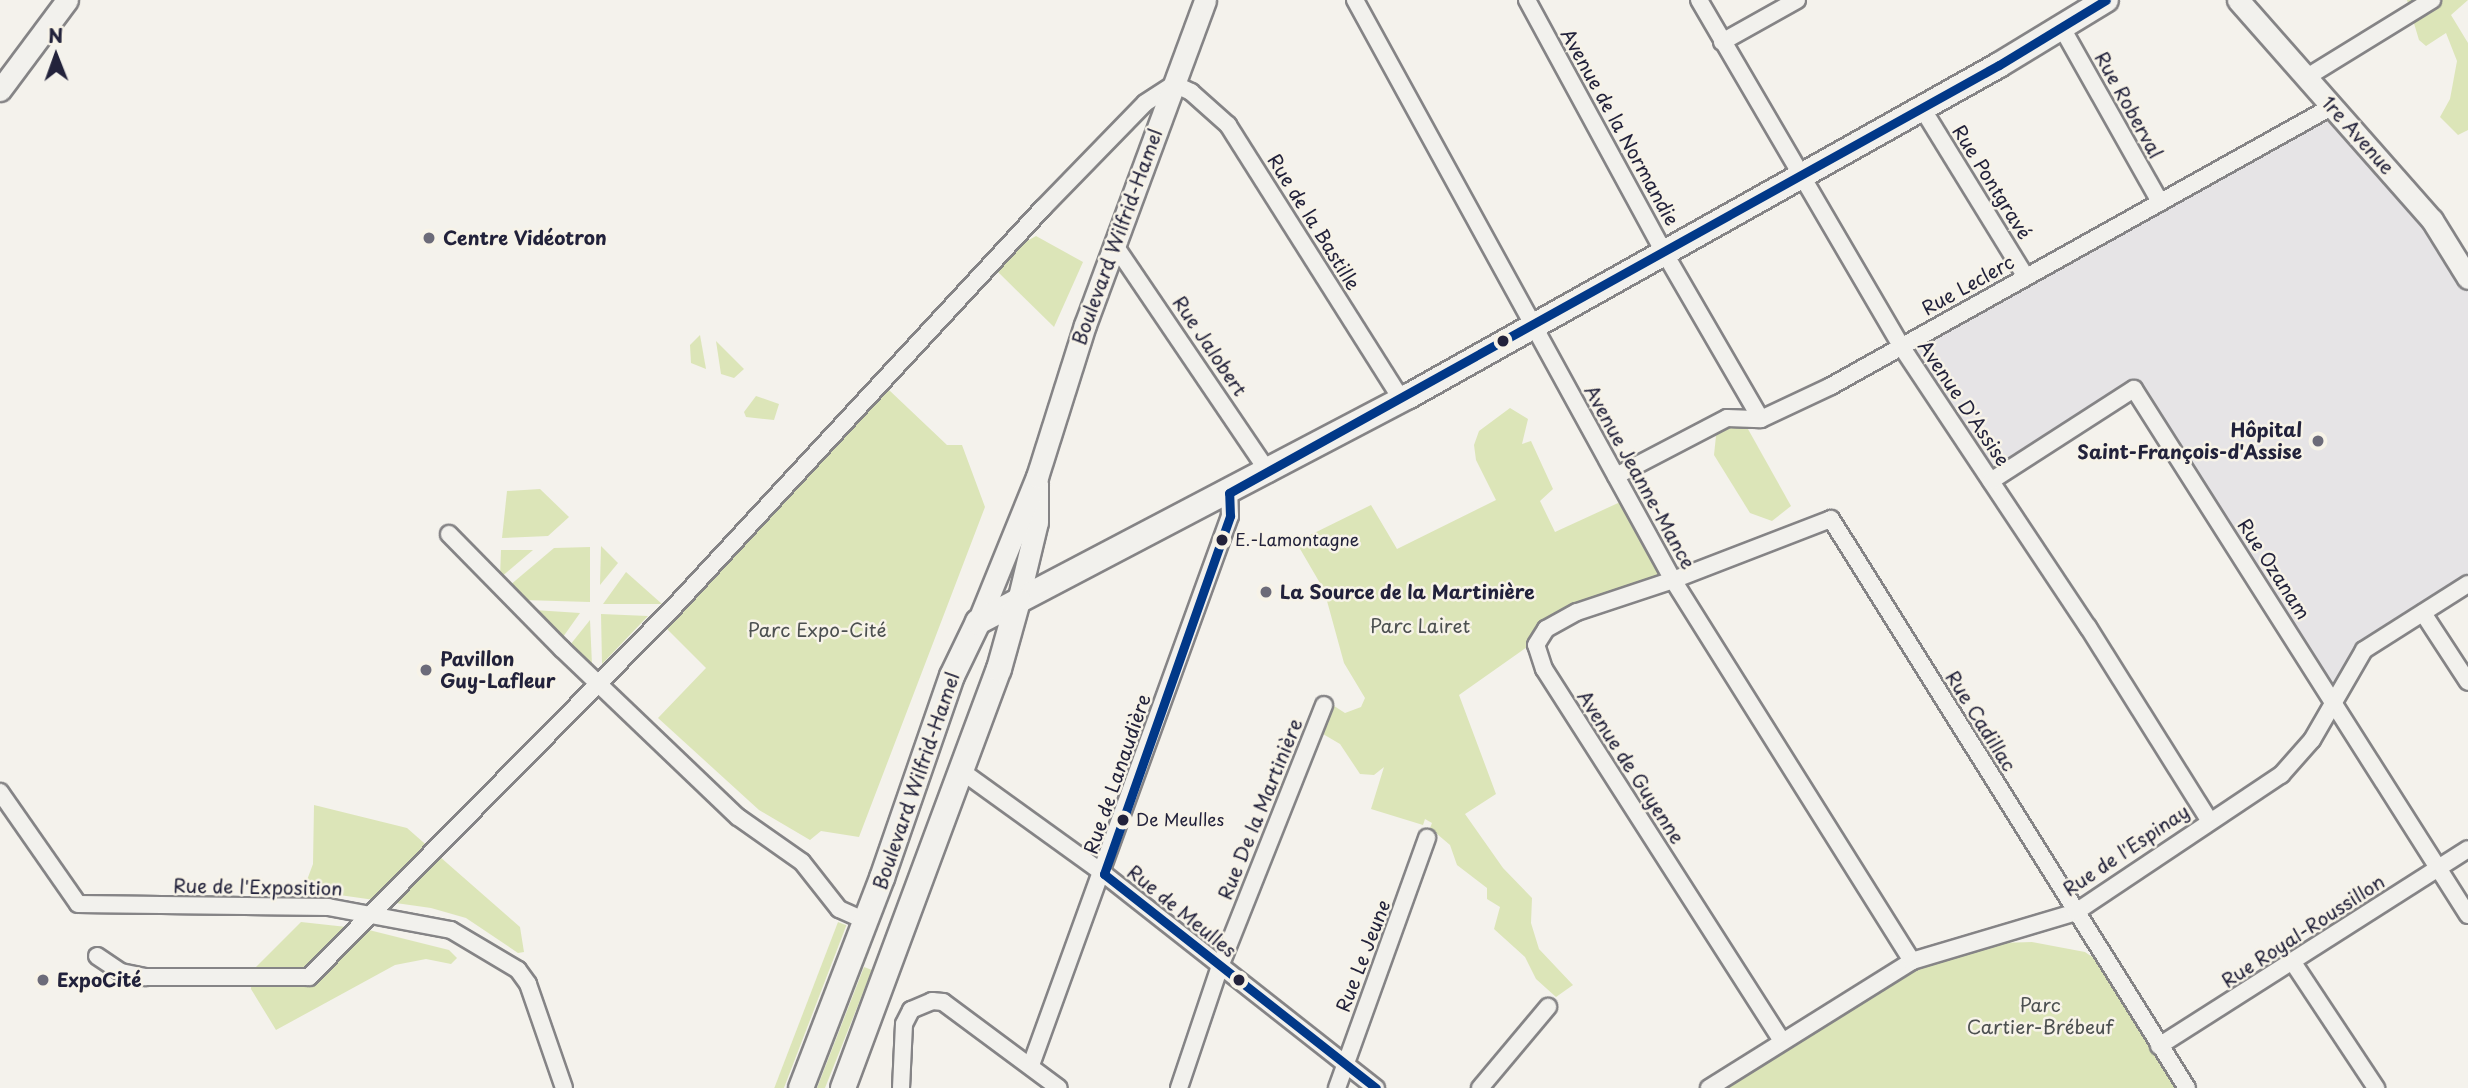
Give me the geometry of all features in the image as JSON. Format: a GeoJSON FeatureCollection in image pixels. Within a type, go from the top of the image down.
{"type":"FeatureCollection","features":[{"type":"Feature","properties":{"kind":"main road"},"geometry":{"type":"LineString","coordinates":[[978,622],[1269,473],[1402,400],[1922,108],[2106,0]]}},
{"type":"Feature","properties":{"kind":"main road","name":"Boulevard Wilfrid-Hamel"},"geometry":{"type":"LineString","coordinates":[[843,1088],[999,669],[1018,601]]}},
{"type":"Feature","properties":{"kind":"main road","name":"Boulevard Wilfrid-Hamel"},"geometry":{"type":"LineString","coordinates":[[801,1088],[866,921],[951,676],[978,622]]}},
{"type":"Feature","properties":{"kind":"street"},"geometry":{"type":"LineString","coordinates":[[0,90],[66,0]]}},
{"type":"Feature","properties":{"kind":"street","name":"Boulevard Wilfrid-Hamel"},"geometry":{"type":"LineString","coordinates":[[978,622],[1037,477],[1114,244],[1205,0]]}},
{"type":"Feature","properties":{"kind":"street","name":"Avenue Jeanne-Mance"},"geometry":{"type":"LineString","coordinates":[[1355,0],[1673,580],[1912,961]]}},
{"type":"Feature","properties":{"kind":"street","name":"Avenue de la Normandie"},"geometry":{"type":"LineString","coordinates":[[1527,0],[1664,252],[1762,418]]}},
{"type":"Feature","properties":{"kind":"street","name":"Avenue D'Assise"},"geometry":{"type":"LineString","coordinates":[[1699,0],[1901,346],[2209,820]]}},
{"type":"Feature","properties":{"kind":"street"},"geometry":{"type":"LineString","coordinates":[[1722,42],[1797,0]]}},
{"type":"Feature","properties":{"kind":"street","name":"1re Avenue"},"geometry":{"type":"LineString","coordinates":[[2238,0],[2432,220],[2467,275]]}},
{"type":"Feature","properties":{"kind":"street"},"geometry":{"type":"LineString","coordinates":[[2307,77],[2432,0]]}},
{"type":"Feature","properties":{"kind":"street","name":"Rue Roberval"},"geometry":{"type":"LineString","coordinates":[[2062,28],[2160,202]]}},
{"type":"Feature","properties":{"kind":"street"},"geometry":{"type":"LineString","coordinates":[[97,956],[121,972],[145,976],[309,977],[681,599],[1043,208],[1144,103],[1174,84]]}},
{"type":"Feature","properties":{"kind":"street","name":"Rue de la Bastille"},"geometry":{"type":"LineString","coordinates":[[1174,84],[1191,92],[1228,125],[1402,400]]}},
{"type":"Feature","properties":{"kind":"street","name":"Rue Leclerc"},"geometry":{"type":"LineString","coordinates":[[1616,476],[1727,418],[1762,418],[1901,346],[2331,107]]}},
{"type":"Feature","properties":{"kind":"street","name":"Rue Pontgravé"},"geometry":{"type":"LineString","coordinates":[[1922,108],[2026,277]]}},
{"type":"Feature","properties":{"kind":"street","name":"Rue Jalobert"},"geometry":{"type":"LineString","coordinates":[[1114,244],[1269,473]]}},
{"type":"Feature","properties":{"kind":"street","name":"Rue Ozanam"},"geometry":{"type":"LineString","coordinates":[[1991,481],[2134,389],[2468,915]]}},
{"type":"Feature","properties":{"kind":"street","name":"Boulevard Wilfrid-Hamel"},"geometry":{"type":"LineString","coordinates":[[1018,601],[1037,522],[1037,477]]}},
{"type":"Feature","properties":{"kind":"street","name":"Rue de Lanaudière"},"geometry":{"type":"LineString","coordinates":[[1031,1065],[1104,874],[1230,516],[1229,493]]}},
{"type":"Feature","properties":{"kind":"street","name":"Rue Cadillac"},"geometry":{"type":"LineString","coordinates":[[1673,580],[1830,519],[2187,1088]]}},
{"type":"Feature","properties":{"kind":"street"},"geometry":{"type":"LineString","coordinates":[[449,534],[597,682],[738,817],[802,862],[839,909],[866,921]]}},
{"type":"Feature","properties":{"kind":"street","name":"Avenue de Guyenne"},"geometry":{"type":"LineString","coordinates":[[1673,580],[1577,612],[1538,637],[1537,656],[1782,1041]]}},
{"type":"Feature","properties":{"kind":"street","name":"Rue de l'Espinay"},"geometry":{"type":"LineString","coordinates":[[1709,1088],[1912,961],[2076,912],[2299,760],[2364,650],[2468,584]]}},
{"type":"Feature","properties":{"kind":"street"},"geometry":{"type":"LineString","coordinates":[[2423,613],[2468,682]]}},
{"type":"Feature","properties":{"kind":"street","name":"Rue De la Martinière"},"geometry":{"type":"LineString","coordinates":[[1180,1088],[1219,969],[1324,705]]}},
{"type":"Feature","properties":{"kind":"street","name":"Rue de Meulles"},"geometry":{"type":"LineString","coordinates":[[960,770],[1104,874],[1219,969],[1376,1088]]}},
{"type":"Feature","properties":{"kind":"street","name":"Rue de l'Exposition"},"geometry":{"type":"LineString","coordinates":[[0,792],[78,904],[328,907],[373,913],[451,930],[518,970],[528,984],[564,1088]]}},
{"type":"Feature","properties":{"kind":"street","name":"Rue Le Jeune"},"geometry":{"type":"LineString","coordinates":[[1337,1088],[1427,838]]}},
{"type":"Feature","properties":{"kind":"street","name":"Rue Royal-Roussillon"},"geometry":{"type":"LineString","coordinates":[[2159,1046],[2294,964],[2468,849]]}},
{"type":"Feature","properties":{"kind":"street"},"geometry":{"type":"LineString","coordinates":[[2294,964],[2376,1088]]}},
{"type":"Feature","properties":{"kind":"street"},"geometry":{"type":"LineString","coordinates":[[901,1088],[904,1024],[911,1010],[932,1001],[943,1002],[1059,1088]]}},
{"type":"Feature","properties":{"kind":"street"},"geometry":{"type":"LineString","coordinates":[[1480,1088],[1548,1007]]}},
{"type":"Feature","properties":{"kind":"shaded area","name":"Hôpital Saint-François-d'Assise"},"geometry":{"type":"Polygon","coordinates":[[[2331,107],[2468,278],[2468,584],[2364,650],[2333,700],[2134,389],[1991,481],[1901,346],[2331,107]]]}},
{"type":"Feature","properties":{"kind":"green space"},"geometry":{"type":"Polygon","coordinates":[[[2407,0],[2468,0],[2451,15],[2468,43],[2468,130],[2458,135],[2440,117],[2450,99],[2457,61],[2446,33],[2426,46],[2419,40],[2407,0]]]}},
{"type":"Feature","properties":{"kind":"green space"},"geometry":{"type":"Polygon","coordinates":[[[1036,236],[1083,262],[1054,327],[997,271],[1020,245],[1036,236]]]}},
{"type":"Feature","properties":{"kind":"green space"},"geometry":{"type":"Polygon","coordinates":[[[700,335],[706,369],[691,363],[690,345],[700,335]]]}},
{"type":"Feature","properties":{"kind":"green space"},"geometry":{"type":"Polygon","coordinates":[[[716,341],[744,369],[734,378],[721,374],[716,341]]]}},
{"type":"Feature","properties":{"kind":"green space","name":"Parc Expo-Cité"},"geometry":{"type":"Polygon","coordinates":[[[889,390],[947,445],[962,445],[985,507],[859,837],[821,831],[810,840],[759,810],[658,718],[706,668],[663,625],[889,390]]]}},
{"type":"Feature","properties":{"kind":"green space"},"geometry":{"type":"Polygon","coordinates":[[[756,396],[779,404],[774,420],[746,417],[744,412],[756,396]]]}},
{"type":"Feature","properties":{"kind":"green space","name":"Parc Lairet"},"geometry":{"type":"Polygon","coordinates":[[[1510,408],[1528,419],[1522,444],[1531,441],[1553,489],[1540,501],[1555,532],[1629,498],[1673,580],[1577,612],[1459,695],[1496,794],[1465,814],[1503,868],[1532,898],[1531,923],[1539,949],[1573,985],[1556,997],[1536,979],[1525,957],[1494,929],[1500,907],[1487,899],[1487,888],[1457,865],[1450,845],[1430,828],[1432,823],[1425,819],[1423,825],[1371,809],[1384,767],[1374,775],[1360,774],[1340,744],[1323,734],[1328,702],[1345,713],[1361,707],[1365,698],[1344,663],[1324,590],[1296,542],[1371,505],[1397,549],[1496,500],[1476,460],[1474,445],[1479,431],[1510,408]]]}},
{"type":"Feature","properties":{"kind":"green space"},"geometry":{"type":"Polygon","coordinates":[[[1739,413],[1791,506],[1772,521],[1750,513],[1714,455],[1716,436],[1726,420],[1739,413]]]}},
{"type":"Feature","properties":{"kind":"green space"},"geometry":{"type":"Polygon","coordinates":[[[540,489],[569,517],[548,536],[502,538],[507,491],[540,489]]]}},
{"type":"Feature","properties":{"kind":"green space"},"geometry":{"type":"Polygon","coordinates":[[[601,546],[618,563],[600,585],[601,546]]]}},
{"type":"Feature","properties":{"kind":"green space"},"geometry":{"type":"Polygon","coordinates":[[[590,547],[590,602],[523,600],[509,586],[554,548],[590,547]]]}},
{"type":"Feature","properties":{"kind":"green space"},"geometry":{"type":"Polygon","coordinates":[[[501,550],[533,550],[500,578],[501,550]]]}},
{"type":"Feature","properties":{"kind":"green space"},"geometry":{"type":"Polygon","coordinates":[[[626,572],[662,604],[603,604],[626,572]]]}},
{"type":"Feature","properties":{"kind":"green space"},"geometry":{"type":"Polygon","coordinates":[[[534,610],[580,613],[563,637],[534,610]]]}},
{"type":"Feature","properties":{"kind":"green space"},"geometry":{"type":"Polygon","coordinates":[[[601,614],[648,616],[602,664],[601,614]]]}},
{"type":"Feature","properties":{"kind":"green space"},"geometry":{"type":"Polygon","coordinates":[[[590,620],[592,665],[570,645],[590,620]]]}},
{"type":"Feature","properties":{"kind":"green space"},"geometry":{"type":"Polygon","coordinates":[[[314,805],[407,828],[520,927],[524,952],[518,953],[466,918],[431,908],[311,891],[307,880],[313,864],[314,805]]]}},
{"type":"Feature","properties":{"kind":"green space"},"geometry":{"type":"Polygon","coordinates":[[[301,922],[365,929],[449,950],[457,958],[451,964],[426,959],[395,965],[276,1030],[251,989],[252,971],[301,922]]]}},
{"type":"Feature","properties":{"kind":"green space"},"geometry":{"type":"Polygon","coordinates":[[[838,922],[846,925],[784,1088],[774,1088],[838,922]]]}},
{"type":"Feature","properties":{"kind":"green space","name":"Parc Cartier-Brébeuf"},"geometry":{"type":"Polygon","coordinates":[[[2032,942],[2085,952],[2114,972],[2187,1088],[1709,1088],[1912,961],[1969,944],[2032,942]]]}},
{"type":"Feature","properties":{"kind":"green space"},"geometry":{"type":"Polygon","coordinates":[[[864,967],[872,970],[825,1088],[817,1088],[864,967]]]}},
{"type":"Feature","properties":{"kind":"transit line"},"geometry":{"type":"LineString","coordinates":[[1229,493],[1999,65],[2106,0]]}},
{"type":"Feature","properties":{"kind":"transit line"},"geometry":{"type":"LineString","coordinates":[[1104,874],[1230,516],[1229,493]]}},
{"type":"Feature","properties":{"kind":"transit line"},"geometry":{"type":"LineString","coordinates":[[1104,874],[1376,1088]]}},
{"type":"Feature","properties":{"kind":"place","name":"Centre Vidéotron"},"geometry":{"type":"Point","coordinates":[429,238]}},
{"type":"Feature","properties":{"kind":"place","name":"Hôpital Saint-François-d'Assise"},"geometry":{"type":"Point","coordinates":[2318,441]}},
{"type":"Feature","properties":{"kind":"place","name":"E.-Lamontagne"},"geometry":{"type":"Point","coordinates":[1222,540]}},
{"type":"Feature","properties":{"kind":"place","name":"La Source de la Martinière"},"geometry":{"type":"Point","coordinates":[1266,592]}},
{"type":"Feature","properties":{"kind":"place","name":"Pavillon Guy-Lafleur"},"geometry":{"type":"Point","coordinates":[426,670]}},
{"type":"Feature","properties":{"kind":"place","name":"De Meulles"},"geometry":{"type":"Point","coordinates":[1123,820]}},
{"type":"Feature","properties":{"kind":"place","name":"ExpoCité"},"geometry":{"type":"Point","coordinates":[43,980]}}]}
